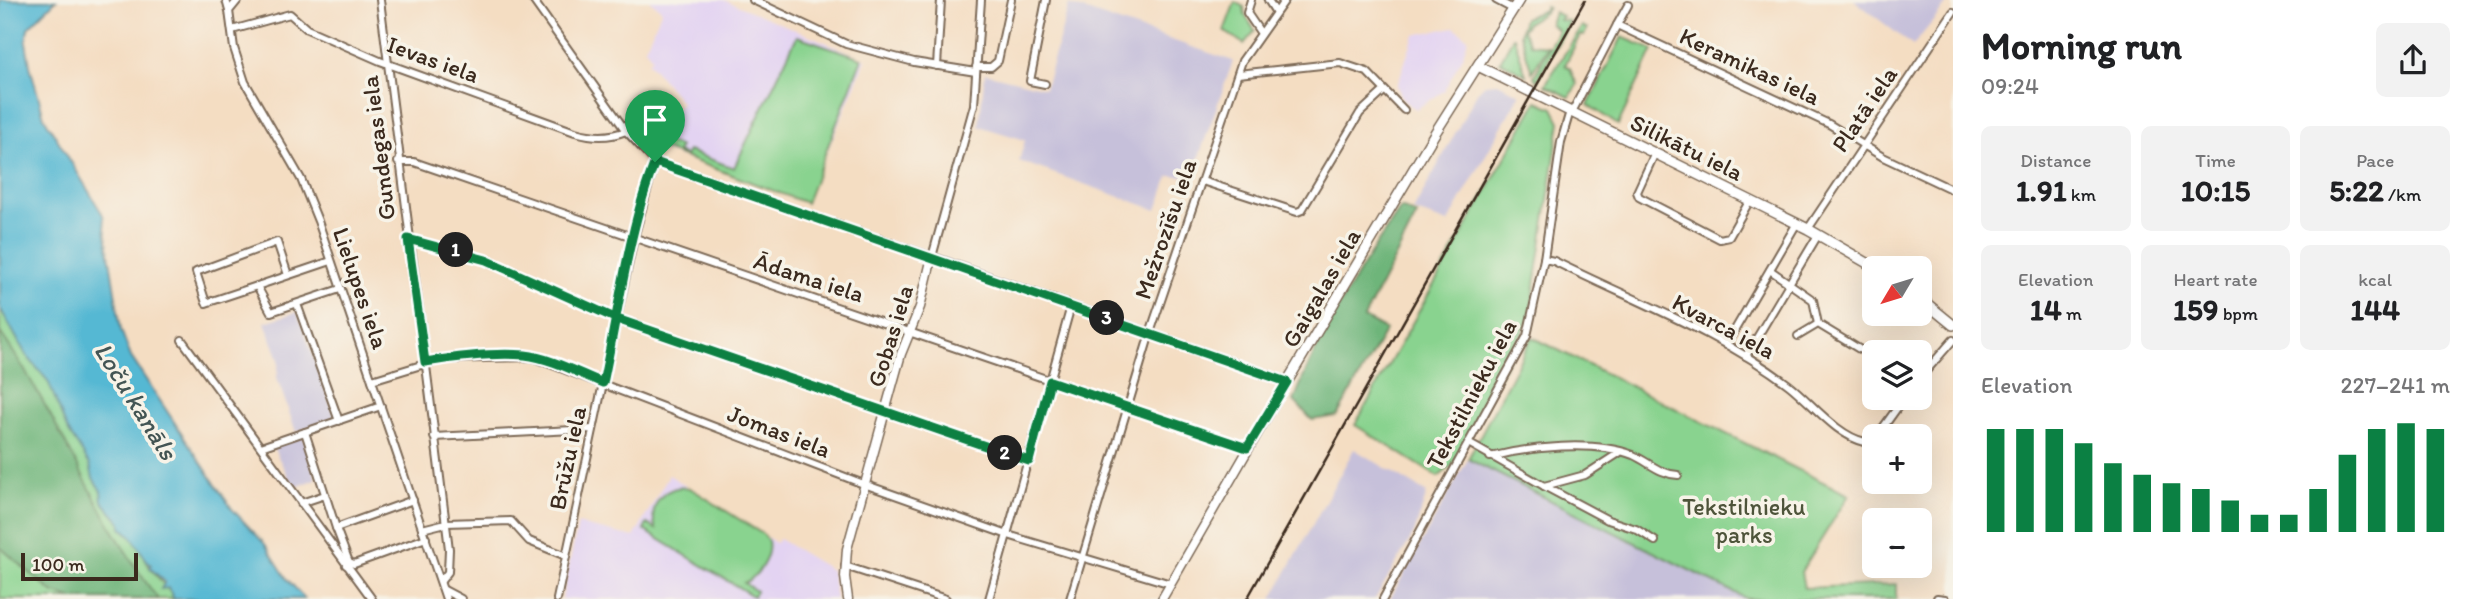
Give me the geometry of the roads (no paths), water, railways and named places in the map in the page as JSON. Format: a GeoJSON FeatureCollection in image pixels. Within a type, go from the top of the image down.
{"type":"FeatureCollection","features":[{"type":"Feature","properties":{"kind":"main road","name":"Gaigalas iela"},"geometry":{"type":"LineString","coordinates":[[1287,382],[1435,133],[1519,0]]}},
{"type":"Feature","properties":{"kind":"main road","name":"Silikātu iela"},"geometry":{"type":"LineString","coordinates":[[1478,65],[1797,223],[1862,260]]}},
{"type":"Feature","properties":{"kind":"main road"},"geometry":{"type":"LineString","coordinates":[[1932,308],[1953,325]]}},
{"type":"Feature","properties":{"kind":"street","name":"Lielupes iela"},"geometry":{"type":"LineString","coordinates":[[226,0],[245,82],[301,179],[446,599]]}},
{"type":"Feature","properties":{"kind":"street"},"geometry":{"type":"LineString","coordinates":[[229,11],[238,0]]}},
{"type":"Feature","properties":{"kind":"street","name":"Gundegas iela"},"geometry":{"type":"LineString","coordinates":[[380,0],[398,162],[446,523],[448,572],[441,581]]}},
{"type":"Feature","properties":{"kind":"street"},"geometry":{"type":"LineString","coordinates":[[533,0],[625,131],[655,162],[1287,382]]}},
{"type":"Feature","properties":{"kind":"street"},"geometry":{"type":"LineString","coordinates":[[753,0],[846,44],[937,66],[976,70],[991,67],[998,61],[1011,0]]}},
{"type":"Feature","properties":{"kind":"street"},"geometry":{"type":"LineString","coordinates":[[937,66],[942,0]]}},
{"type":"Feature","properties":{"kind":"street","name":"Gobas iela"},"geometry":{"type":"LineString","coordinates":[[848,599],[844,566],[909,331],[920,307],[974,105],[981,0]]}},
{"type":"Feature","properties":{"kind":"street"},"geometry":{"type":"LineString","coordinates":[[1045,84],[1030,81],[1046,0]]}},
{"type":"Feature","properties":{"kind":"street"},"geometry":{"type":"LineString","coordinates":[[1251,0],[1247,13],[1260,32]]}},
{"type":"Feature","properties":{"kind":"street"},"geometry":{"type":"LineString","coordinates":[[1268,0],[1275,11]]}},
{"type":"Feature","properties":{"kind":"street","name":"Mežrozīšu iela"},"geometry":{"type":"LineString","coordinates":[[1070,599],[1150,334],[1244,55],[1285,0]]}},
{"type":"Feature","properties":{"kind":"street"},"geometry":{"type":"LineString","coordinates":[[1496,0],[1513,9]]}},
{"type":"Feature","properties":{"kind":"street"},"geometry":{"type":"LineString","coordinates":[[1571,112],[1628,5]]}},
{"type":"Feature","properties":{"kind":"street","name":"Platā iela"},"geometry":{"type":"LineString","coordinates":[[1808,229],[1953,12]]}},
{"type":"Feature","properties":{"kind":"street","name":"Ievas iela"},"geometry":{"type":"LineString","coordinates":[[232,30],[290,14],[307,29],[387,64],[575,132],[613,136],[625,131]]}},
{"type":"Feature","properties":{"kind":"street","name":"Keramikas iela"},"geometry":{"type":"LineString","coordinates":[[1617,25],[1829,124],[1919,176],[1953,190]]}},
{"type":"Feature","properties":{"kind":"street"},"geometry":{"type":"LineString","coordinates":[[1238,74],[1340,63],[1367,72],[1405,110]]}},
{"type":"Feature","properties":{"kind":"street"},"geometry":{"type":"LineString","coordinates":[[1202,181],[1297,212],[1302,210],[1360,113],[1384,91]]}},
{"type":"Feature","properties":{"kind":"street","name":"Tekstilnieku iela"},"geometry":{"type":"LineString","coordinates":[[1382,599],[1470,444],[1527,336],[1544,260],[1561,142],[1571,112]]}},
{"type":"Feature","properties":{"kind":"street"},"geometry":{"type":"LineString","coordinates":[[1656,153],[1637,192],[1639,197],[1720,239],[1729,237],[1750,200]]}},
{"type":"Feature","properties":{"kind":"street","name":"Ādama iela"},"geometry":{"type":"LineString","coordinates":[[398,162],[414,162],[1247,448]]}},
{"type":"Feature","properties":{"kind":"street","name":"Brūžu iela"},"geometry":{"type":"LineString","coordinates":[[557,599],[634,238],[655,162]]}},
{"type":"Feature","properties":{"kind":"street"},"geometry":{"type":"LineString","coordinates":[[1726,345],[1797,223]]}},
{"type":"Feature","properties":{"kind":"street"},"geometry":{"type":"LineString","coordinates":[[1746,356],[1818,234]]}},
{"type":"Feature","properties":{"kind":"street"},"geometry":{"type":"LineString","coordinates":[[408,239],[486,260],[617,319],[1029,461]]}},
{"type":"Feature","properties":{"kind":"street"},"geometry":{"type":"LineString","coordinates":[[288,275],[277,242],[196,272],[206,303],[331,261]]}},
{"type":"Feature","properties":{"kind":"street","name":"Kvarca iela"},"geometry":{"type":"LineString","coordinates":[[1544,260],[1554,261],[1746,356],[1788,384],[1849,436],[1862,441]]}},
{"type":"Feature","properties":{"kind":"street"},"geometry":{"type":"LineString","coordinates":[[1770,270],[1813,300],[1818,324],[1862,351]]}},
{"type":"Feature","properties":{"kind":"street"},"geometry":{"type":"LineString","coordinates":[[257,286],[268,311],[340,289]]}},
{"type":"Feature","properties":{"kind":"street"},"geometry":{"type":"LineString","coordinates":[[296,304],[339,421]]}},
{"type":"Feature","properties":{"kind":"street"},"geometry":{"type":"LineString","coordinates":[[989,599],[1071,306]]}},
{"type":"Feature","properties":{"kind":"street"},"geometry":{"type":"LineString","coordinates":[[1798,336],[1818,324]]}},
{"type":"Feature","properties":{"kind":"street"},"geometry":{"type":"LineString","coordinates":[[182,340],[372,599]]}},
{"type":"Feature","properties":{"kind":"street"},"geometry":{"type":"LineString","coordinates":[[1932,364],[1953,340]]}},
{"type":"Feature","properties":{"kind":"street","name":"Jomas iela"},"geometry":{"type":"LineString","coordinates":[[372,380],[425,362],[460,357],[523,355],[555,364],[865,485],[1008,536],[1171,584]]}},
{"type":"Feature","properties":{"kind":"street","name":"Gaigalas iela"},"geometry":{"type":"LineString","coordinates":[[1162,599],[1287,382]]}},
{"type":"Feature","properties":{"kind":"street"},"geometry":{"type":"LineString","coordinates":[[261,447],[381,406]]}},
{"type":"Feature","properties":{"kind":"street"},"geometry":{"type":"LineString","coordinates":[[435,437],[593,429]]}},
{"type":"Feature","properties":{"kind":"street"},"geometry":{"type":"LineString","coordinates":[[305,432],[348,563]]}},
{"type":"Feature","properties":{"kind":"street"},"geometry":{"type":"LineString","coordinates":[[1470,444],[1608,520],[1645,533],[1655,541]]}},
{"type":"Feature","properties":{"kind":"street"},"geometry":{"type":"LineString","coordinates":[[1490,457],[1572,446],[1632,455],[1668,474],[1678,475]]}},
{"type":"Feature","properties":{"kind":"street"},"geometry":{"type":"LineString","coordinates":[[1544,486],[1585,475],[1619,453]]}},
{"type":"Feature","properties":{"kind":"street"},"geometry":{"type":"LineString","coordinates":[[302,503],[325,495]]}},
{"type":"Feature","properties":{"kind":"street"},"geometry":{"type":"LineString","coordinates":[[336,528],[413,500]]}},
{"type":"Feature","properties":{"kind":"street"},"geometry":{"type":"LineString","coordinates":[[422,528],[446,523],[511,521],[529,541],[566,556]]}},
{"type":"Feature","properties":{"kind":"street"},"geometry":{"type":"LineString","coordinates":[[348,563],[354,564],[426,538]]}},
{"type":"Feature","properties":{"kind":"street"},"geometry":{"type":"LineString","coordinates":[[844,566],[946,599]]}},
{"type":"Feature","properties":{"kind":"street"},"geometry":{"type":"LineString","coordinates":[[444,590],[461,599]]}},
{"type":"Feature","properties":{"kind":"water","name":"Loču kanāls"},"geometry":{"type":"Polygon","coordinates":[[[0,0],[56,0],[28,28],[26,42],[30,66],[44,117],[103,215],[121,330],[131,357],[232,509],[265,544],[287,579],[305,599],[174,599],[168,588],[161,589],[165,582],[150,568],[151,565],[133,540],[121,528],[121,523],[102,501],[101,491],[93,478],[90,465],[67,429],[48,381],[26,355],[0,308],[0,0]]]}},
{"type":"Feature","properties":{"kind":"railway"},"geometry":{"type":"LineString","coordinates":[[1247,599],[1585,0]]}},
{"type":"Feature","properties":{"kind":"park label","name":"Tekstilnieku parks"},"geometry":{"type":"Point","coordinates":[1744,520]}}]}
